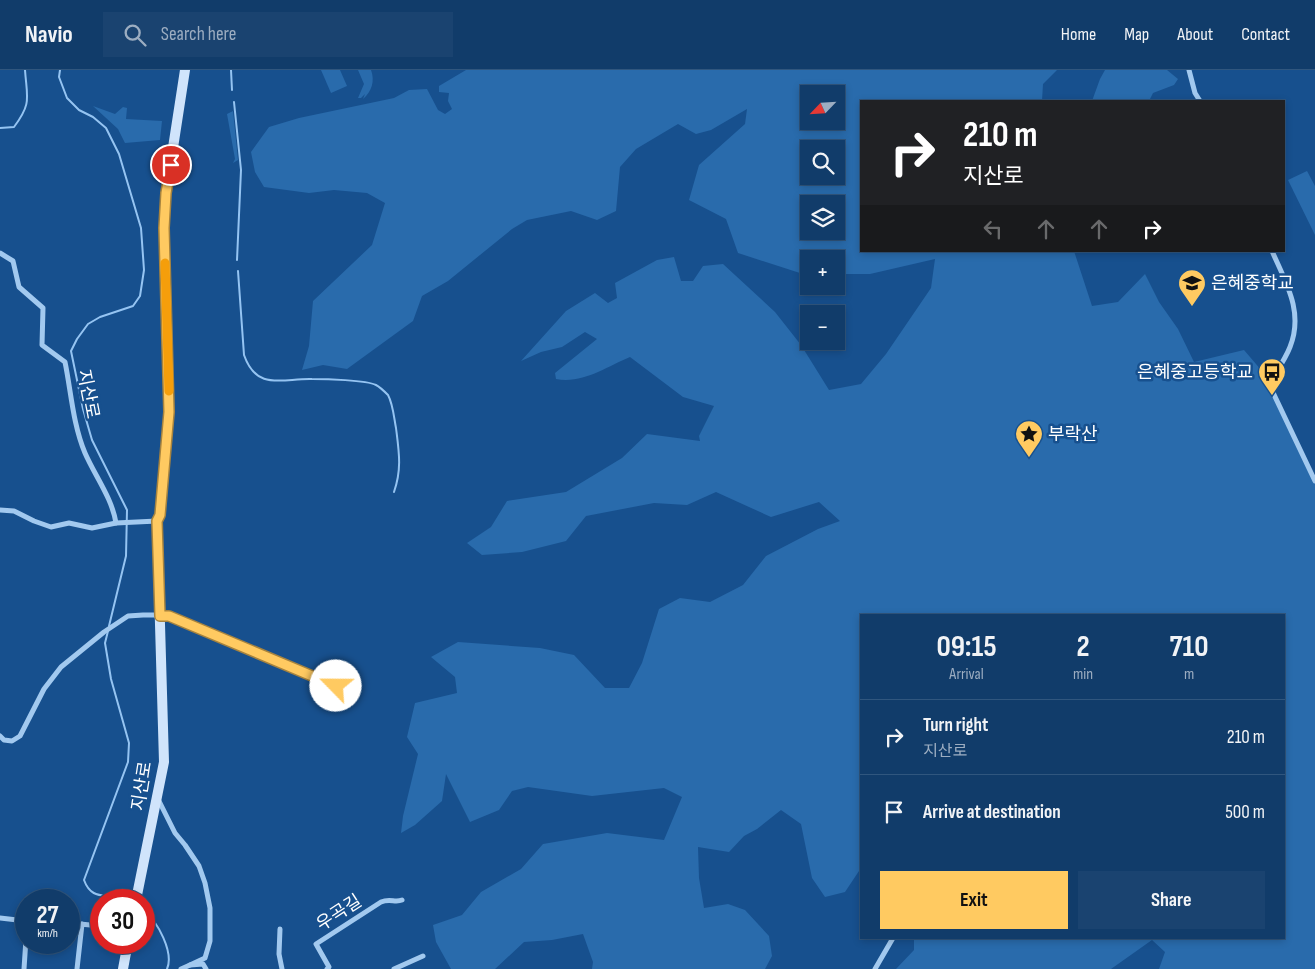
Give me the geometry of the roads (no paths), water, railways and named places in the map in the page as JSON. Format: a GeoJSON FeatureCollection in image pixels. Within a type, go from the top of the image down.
{"type":"FeatureCollection","features":[{"type":"Feature","properties":{"kind":"main road","name":"지산로"},"geometry":{"type":"LineString","coordinates":[[138,889],[164,762],[157,521],[160,515],[169,412],[164,228],[166,193],[185,70]]}},
{"type":"Feature","properties":{"kind":"main road"},"geometry":{"type":"LineString","coordinates":[[123,969],[126,954]]}},
{"type":"Feature","properties":{"kind":"street"},"geometry":{"type":"LineString","coordinates":[[1189,70],[1195,93],[1199,100]]}},
{"type":"Feature","properties":{"kind":"street"},"geometry":{"type":"LineString","coordinates":[[1272,252],[1294,305],[1296,315],[1290,349],[1269,384],[1315,481]]}},
{"type":"Feature","properties":{"kind":"street","name":"지산로"},"geometry":{"type":"LineString","coordinates":[[0,253],[13,261],[19,287],[43,308],[42,345],[65,362],[84,451],[114,509],[119,523]]}},
{"type":"Feature","properties":{"kind":"street"},"geometry":{"type":"LineString","coordinates":[[0,510],[14,512],[51,527],[69,523],[92,528],[119,523],[157,521]]}},
{"type":"Feature","properties":{"kind":"street"},"geometry":{"type":"LineString","coordinates":[[0,736],[4,740],[12,741],[20,736],[44,689],[61,667],[104,632],[128,616],[169,616],[336,686]]}},
{"type":"Feature","properties":{"kind":"street"},"geometry":{"type":"LineString","coordinates":[[157,798],[175,833],[199,866],[210,908],[210,941],[205,958],[181,969]]}},
{"type":"Feature","properties":{"kind":"street","name":"우곡길"},"geometry":{"type":"LineString","coordinates":[[327,969],[329,966],[327,961],[316,944],[381,902],[387,899],[402,900]]}},
{"type":"Feature","properties":{"kind":"street"},"geometry":{"type":"LineString","coordinates":[[0,918],[15,920]]}},
{"type":"Feature","properties":{"kind":"street"},"geometry":{"type":"LineString","coordinates":[[77,969],[82,924],[90,925]]}},
{"type":"Feature","properties":{"kind":"street"},"geometry":{"type":"LineString","coordinates":[[280,929],[279,954],[282,969]]}},
{"type":"Feature","properties":{"kind":"street"},"geometry":{"type":"LineString","coordinates":[[875,969],[892,939]]}},
{"type":"Feature","properties":{"kind":"street"},"geometry":{"type":"LineString","coordinates":[[24,969],[25,954]]}},
{"type":"Feature","properties":{"kind":"street"},"geometry":{"type":"LineString","coordinates":[[394,969],[423,956]]}},
{"type":"Feature","properties":{"kind":"street"},"geometry":{"type":"LineString","coordinates":[[190,965],[203,964],[206,969]]}},
{"type":"Feature","properties":{"kind":"waterway"},"geometry":{"type":"LineString","coordinates":[[0,128],[14,127],[24,112],[27,100],[25,70]]}},
{"type":"Feature","properties":{"kind":"waterway"},"geometry":{"type":"LineString","coordinates":[[60,70],[59,77],[67,98],[79,110],[93,117],[106,128],[119,154],[141,228],[144,270],[140,296],[133,306],[100,317],[88,324],[71,351],[83,409],[92,440],[127,510],[126,556],[109,626]]}},
{"type":"Feature","properties":{"kind":"waterway"},"geometry":{"type":"LineString","coordinates":[[231,70],[232,90]]}},
{"type":"Feature","properties":{"kind":"waterway"},"geometry":{"type":"LineString","coordinates":[[234,102],[241,170],[237,260]]}},
{"type":"Feature","properties":{"kind":"waterway"},"geometry":{"type":"LineString","coordinates":[[238,271],[244,355],[249,367],[256,374],[264,379],[281,381],[318,379],[371,383],[381,388],[388,395],[393,411],[399,453],[397,484],[394,492]]}},
{"type":"Feature","properties":{"kind":"waterway"},"geometry":{"type":"LineString","coordinates":[[90,890],[84,880],[128,762],[129,743],[111,679],[105,643],[108,631]]}},
{"type":"Feature","properties":{"kind":"waterway"},"geometry":{"type":"LineString","coordinates":[[155,924],[166,946],[169,962],[167,969]]}},
{"type":"Feature","properties":{"kind":"place","name":"은혜중학교"},"geometry":{"type":"Point","coordinates":[1192,307]}},
{"type":"Feature","properties":{"kind":"place","name":"은혜중고등학교"},"geometry":{"type":"Point","coordinates":[1272,396]}},
{"type":"Feature","properties":{"kind":"place","name":"부락산"},"geometry":{"type":"Point","coordinates":[1029,458]}}]}
